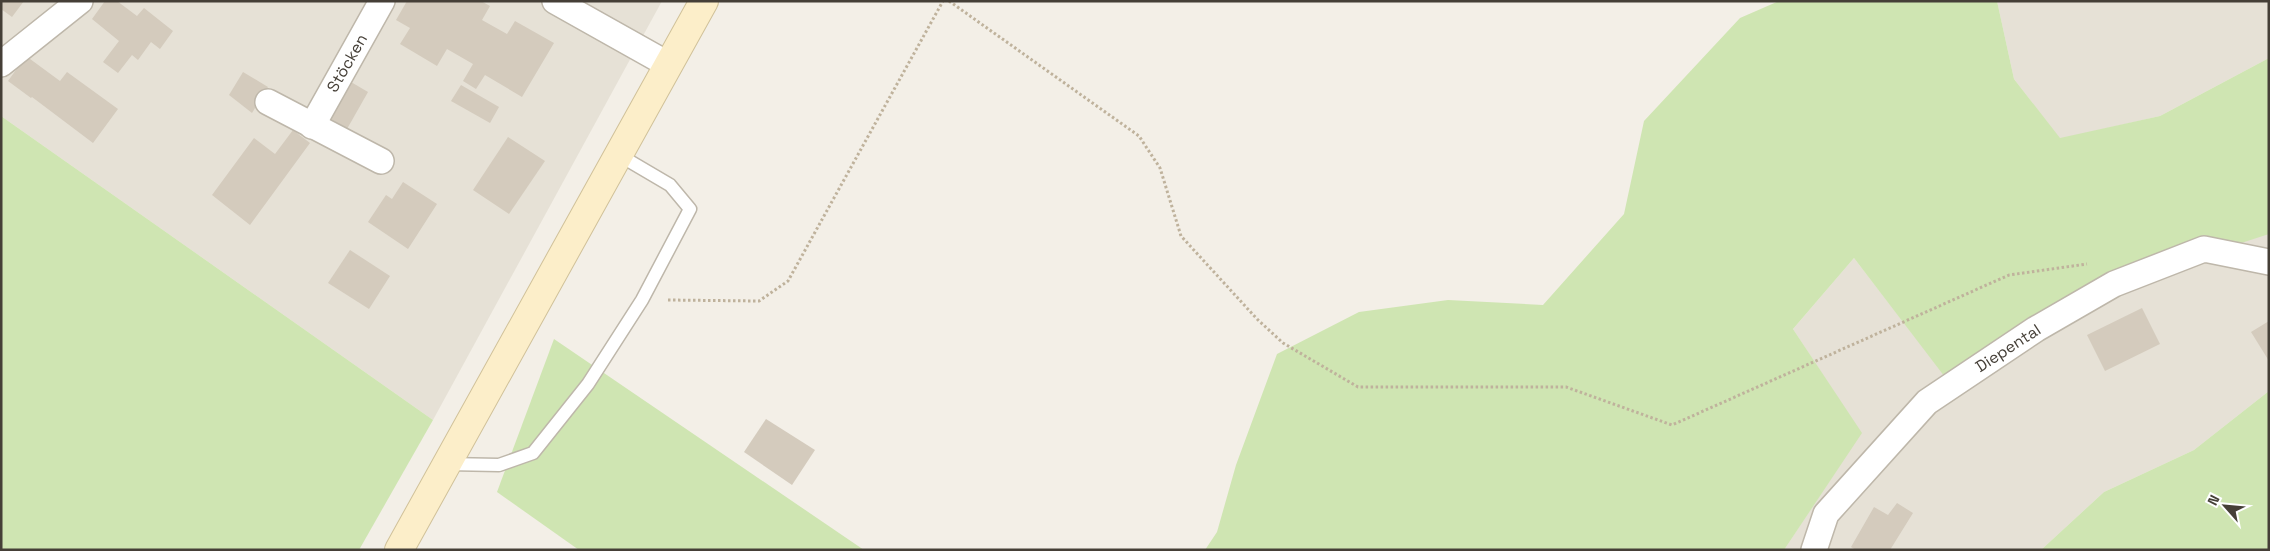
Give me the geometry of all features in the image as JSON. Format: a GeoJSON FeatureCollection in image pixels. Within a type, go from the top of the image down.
{"type":"FeatureCollection","features":[{"type":"Feature","properties":{"kind":"main road"},"geometry":{"type":"LineString","coordinates":[[399,550],[704,1]]}},
{"type":"Feature","properties":{"kind":"street"},"geometry":{"type":"LineString","coordinates":[[1,64],[80,1]]}},
{"type":"Feature","properties":{"kind":"street","name":"Stöcken"},"geometry":{"type":"LineString","coordinates":[[312,126],[382,1]]}},
{"type":"Feature","properties":{"kind":"street"},"geometry":{"type":"LineString","coordinates":[[555,1],[669,65]]}},
{"type":"Feature","properties":{"kind":"street"},"geometry":{"type":"LineString","coordinates":[[268,102],[381,161]]}},
{"type":"Feature","properties":{"kind":"street","name":"Diepental"},"geometry":{"type":"LineString","coordinates":[[1814,550],[1826,514],[1927,402],[2036,328],[2114,284],[2204,249],[2269,262]]}},
{"type":"Feature","properties":{"kind":"lane"},"geometry":{"type":"LineString","coordinates":[[447,464],[499,466],[533,453],[588,384],[642,300],[690,209],[670,185],[619,155]]}},
{"type":"Feature","properties":{"kind":"path"},"geometry":{"type":"LineString","coordinates":[[642,300],[759,301],[788,282],[943,1]]}},
{"type":"Feature","properties":{"kind":"path"},"geometry":{"type":"LineString","coordinates":[[949,1],[1139,136],[1160,168],[1181,236],[1257,319],[1283,343],[1358,386],[1566,387],[1672,426],[2009,274]]}},
{"type":"Feature","properties":{"kind":"shaded area"},"geometry":{"type":"Polygon","coordinates":[[[1,1],[662,1],[433,420],[1,116],[1,1]]]}},
{"type":"Feature","properties":{"kind":"shaded area"},"geometry":{"type":"Polygon","coordinates":[[[1997,1],[2269,1],[2269,58],[2160,116],[2060,139],[2014,79],[1997,1]]]}},
{"type":"Feature","properties":{"kind":"shaded area"},"geometry":{"type":"Polygon","coordinates":[[[2268,233],[2269,391],[2194,450],[2104,492],[2041,550],[1784,550],[1861,433],[1793,329],[1854,258],[1952,385],[2037,314],[2143,269],[2195,258],[2268,233]]]}},
{"type":"Feature","properties":{"kind":"green space"},"geometry":{"type":"Polygon","coordinates":[[[1779,1],[1997,1],[2014,79],[2060,138],[2160,116],[2269,58],[2269,234],[2195,258],[2143,269],[2037,314],[1951,385],[1854,258],[1793,329],[1862,433],[1784,550],[1205,550],[1217,532],[1236,465],[1277,354],[1359,312],[1448,300],[1543,305],[1624,214],[1644,121],[1740,18],[1779,1]]]}},
{"type":"Feature","properties":{"kind":"green space"},"geometry":{"type":"Polygon","coordinates":[[[1,116],[433,420],[359,550],[1,550],[1,116]]]}},
{"type":"Feature","properties":{"kind":"green space"},"geometry":{"type":"Polygon","coordinates":[[[554,339],[864,550],[579,550],[497,492],[554,339]]]}},
{"type":"Feature","properties":{"kind":"green space"},"geometry":{"type":"Polygon","coordinates":[[[2269,391],[2269,550],[2041,550],[2104,492],[2194,450],[2269,391]]]}},
{"type":"Feature","properties":{"kind":"building"},"geometry":{"type":"Polygon","coordinates":[[[1,1],[24,1],[12,17],[1,9],[1,1]]]}},
{"type":"Feature","properties":{"kind":"building"},"geometry":{"type":"Polygon","coordinates":[[[105,1],[117,1],[137,16],[144,8],[173,31],[160,49],[151,42],[138,60],[132,55],[118,73],[103,62],[119,41],[92,19],[105,1]]]}},
{"type":"Feature","properties":{"kind":"building"},"geometry":{"type":"Polygon","coordinates":[[[407,1],[481,1],[490,6],[482,20],[507,34],[515,21],[554,43],[522,97],[485,75],[476,89],[463,81],[473,64],[447,49],[437,66],[400,44],[410,28],[396,20],[407,1]]]}},
{"type":"Feature","properties":{"kind":"building"},"geometry":{"type":"Polygon","coordinates":[[[26,56],[60,81],[67,72],[118,109],[93,143],[8,81],[26,56]]]}},
{"type":"Feature","properties":{"kind":"building"},"geometry":{"type":"Polygon","coordinates":[[[243,72],[268,87],[252,113],[229,95],[243,72]]]}},
{"type":"Feature","properties":{"kind":"building"},"geometry":{"type":"Polygon","coordinates":[[[351,82],[368,92],[347,129],[330,120],[351,82]]]}},
{"type":"Feature","properties":{"kind":"building"},"geometry":{"type":"Polygon","coordinates":[[[461,85],[499,107],[490,123],[451,101],[461,85]]]}},
{"type":"Feature","properties":{"kind":"building"},"geometry":{"type":"Polygon","coordinates":[[[293,130],[310,143],[250,225],[212,195],[254,138],[275,154],[293,130]]]}},
{"type":"Feature","properties":{"kind":"building"},"geometry":{"type":"Polygon","coordinates":[[[508,137],[545,161],[509,214],[473,190],[508,137]]]}},
{"type":"Feature","properties":{"kind":"building"},"geometry":{"type":"Polygon","coordinates":[[[403,182],[437,204],[408,249],[368,222],[386,195],[392,199],[403,182]]]}},
{"type":"Feature","properties":{"kind":"building"},"geometry":{"type":"Polygon","coordinates":[[[350,250],[390,276],[369,309],[328,283],[350,250]]]}},
{"type":"Feature","properties":{"kind":"building"},"geometry":{"type":"Polygon","coordinates":[[[2142,308],[2160,344],[2105,371],[2087,335],[2142,308]]]}},
{"type":"Feature","properties":{"kind":"building"},"geometry":{"type":"Polygon","coordinates":[[[2269,321],[2269,361],[2251,332],[2269,321]]]}},
{"type":"Feature","properties":{"kind":"building"},"geometry":{"type":"Polygon","coordinates":[[[766,419],[815,450],[792,485],[744,452],[766,419]]]}},
{"type":"Feature","properties":{"kind":"building"},"geometry":{"type":"Polygon","coordinates":[[[1897,503],[1913,513],[1890,550],[1856,550],[1851,547],[1874,507],[1888,515],[1897,503]]]}}]}
